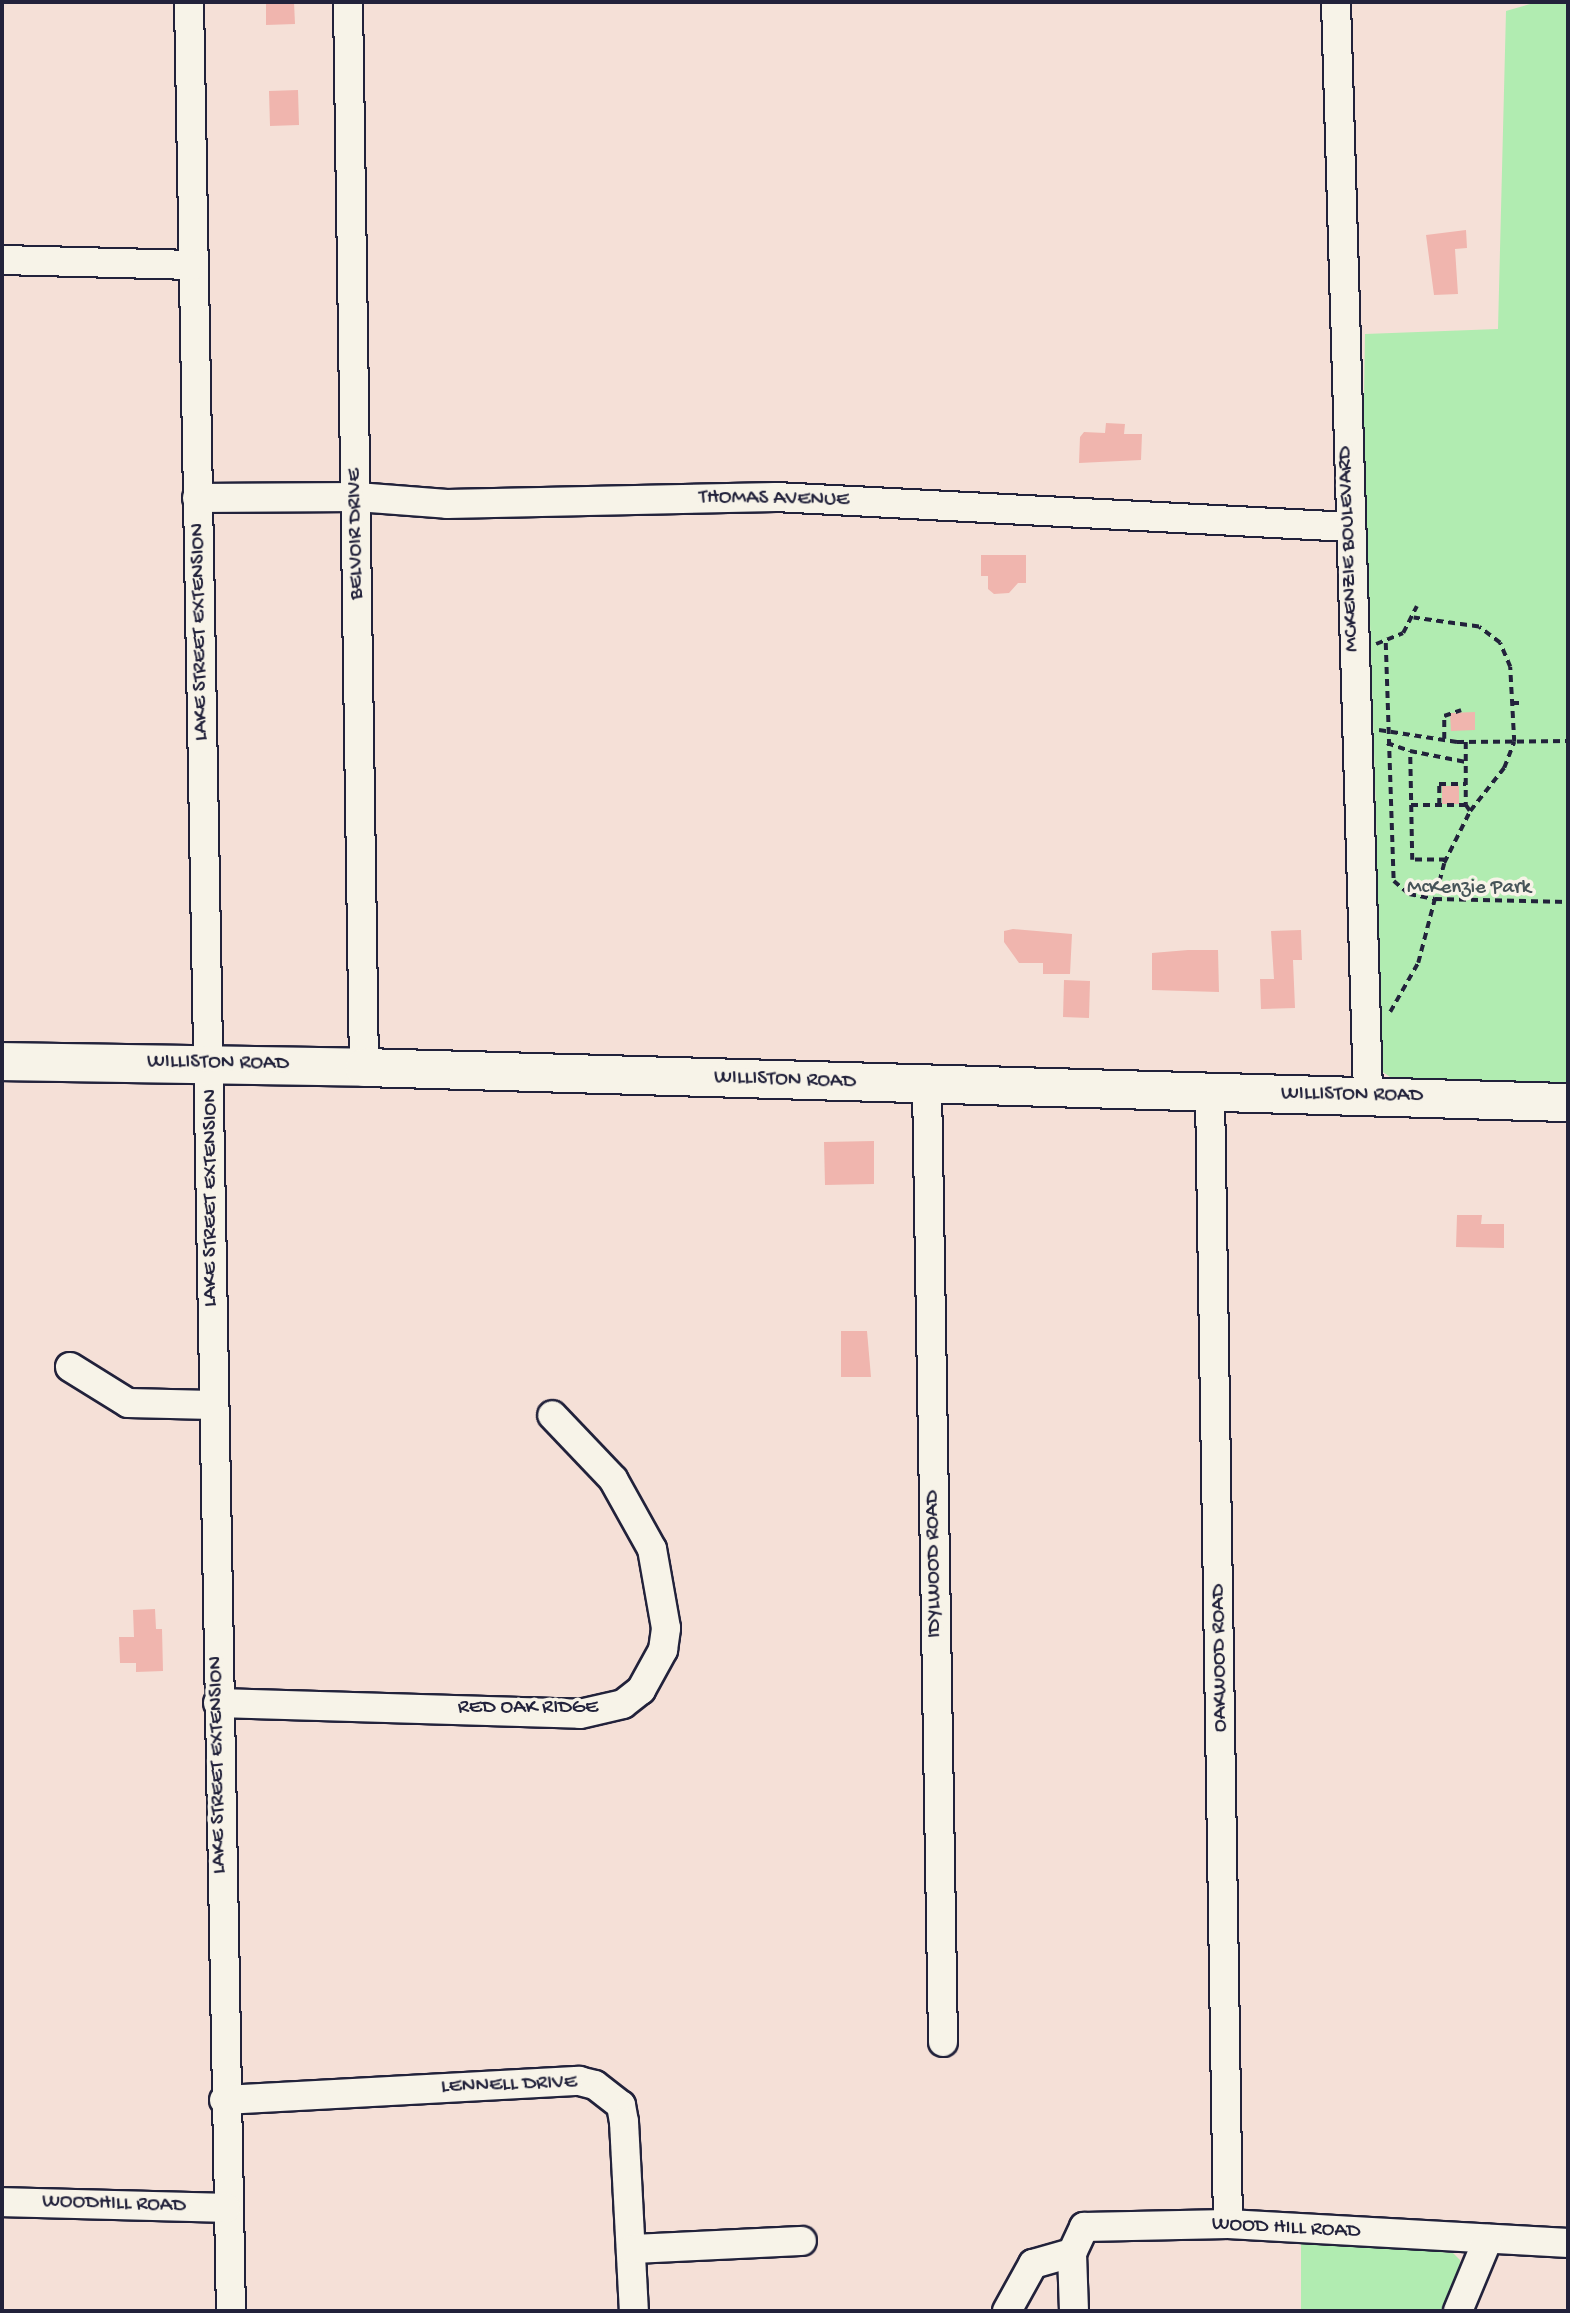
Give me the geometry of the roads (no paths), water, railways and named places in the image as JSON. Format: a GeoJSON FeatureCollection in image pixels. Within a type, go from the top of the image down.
{"type":"FeatureCollection","features":[{"type":"Feature","properties":{"kind":"main road","name":"WILLISTON ROAD"},"geometry":{"type":"LineString","coordinates":[[2,1061],[365,1066],[927,1086],[1568,1102]]}},
{"type":"Feature","properties":{"kind":"street","name":"LAKE STREET EXTENSION"},"geometry":{"type":"LineString","coordinates":[[189,2],[197,499],[212,1064],[224,2100],[231,2311]]}},
{"type":"Feature","properties":{"kind":"street","name":"BELVOIR DRIVE"},"geometry":{"type":"LineString","coordinates":[[348,2],[365,1066]]}},
{"type":"Feature","properties":{"kind":"street","name":"MCKENZIE BOULEVARD"},"geometry":{"type":"LineString","coordinates":[[1336,2],[1355,732],[1368,1096]]}},
{"type":"Feature","properties":{"kind":"street"},"geometry":{"type":"LineString","coordinates":[[2,260],[193,265]]}},
{"type":"Feature","properties":{"kind":"street","name":"THOMAS AVENUE"},"geometry":{"type":"LineString","coordinates":[[197,499],[357,497],[447,504],[776,496],[1350,527]]}},
{"type":"Feature","properties":{"kind":"street","name":"IDYLWOOD ROAD"},"geometry":{"type":"LineString","coordinates":[[927,1086],[943,2042]]}},
{"type":"Feature","properties":{"kind":"street","name":"OAKWOOD ROAD"},"geometry":{"type":"LineString","coordinates":[[1210,1093],[1228,2224]]}},
{"type":"Feature","properties":{"kind":"street"},"geometry":{"type":"LineString","coordinates":[[70,1367],[128,1403],[214,1405]]}},
{"type":"Feature","properties":{"kind":"street","name":"RED OAK RIDGE"},"geometry":{"type":"LineString","coordinates":[[218,1703],[580,1714],[623,1704],[641,1690],[655,1671],[666,1628],[652,1549],[613,1479],[552,1415]]}},
{"type":"Feature","properties":{"kind":"street","name":"LENNELL DRIVE"},"geometry":{"type":"LineString","coordinates":[[224,2100],[579,2081],[595,2085],[621,2105],[634,2311]]}},
{"type":"Feature","properties":{"kind":"street","name":"WOODHILL ROAD"},"geometry":{"type":"LineString","coordinates":[[2,2202],[226,2208]]}},
{"type":"Feature","properties":{"kind":"street","name":"WOOD HILL ROAD"},"geometry":{"type":"LineString","coordinates":[[1072,2253],[1084,2227],[1228,2224],[1568,2243]]}},
{"type":"Feature","properties":{"kind":"street"},"geometry":{"type":"LineString","coordinates":[[1458,2311],[1488,2239]]}},
{"type":"Feature","properties":{"kind":"street"},"geometry":{"type":"LineString","coordinates":[[632,2249],[802,2241]]}},
{"type":"Feature","properties":{"kind":"street"},"geometry":{"type":"LineString","coordinates":[[1007,2311],[1033,2264],[1072,2253],[1074,2311]]}},
{"type":"Feature","properties":{"kind":"park label","name":"McKenzie Park"},"geometry":{"type":"Point","coordinates":[1469,889]}}]}
